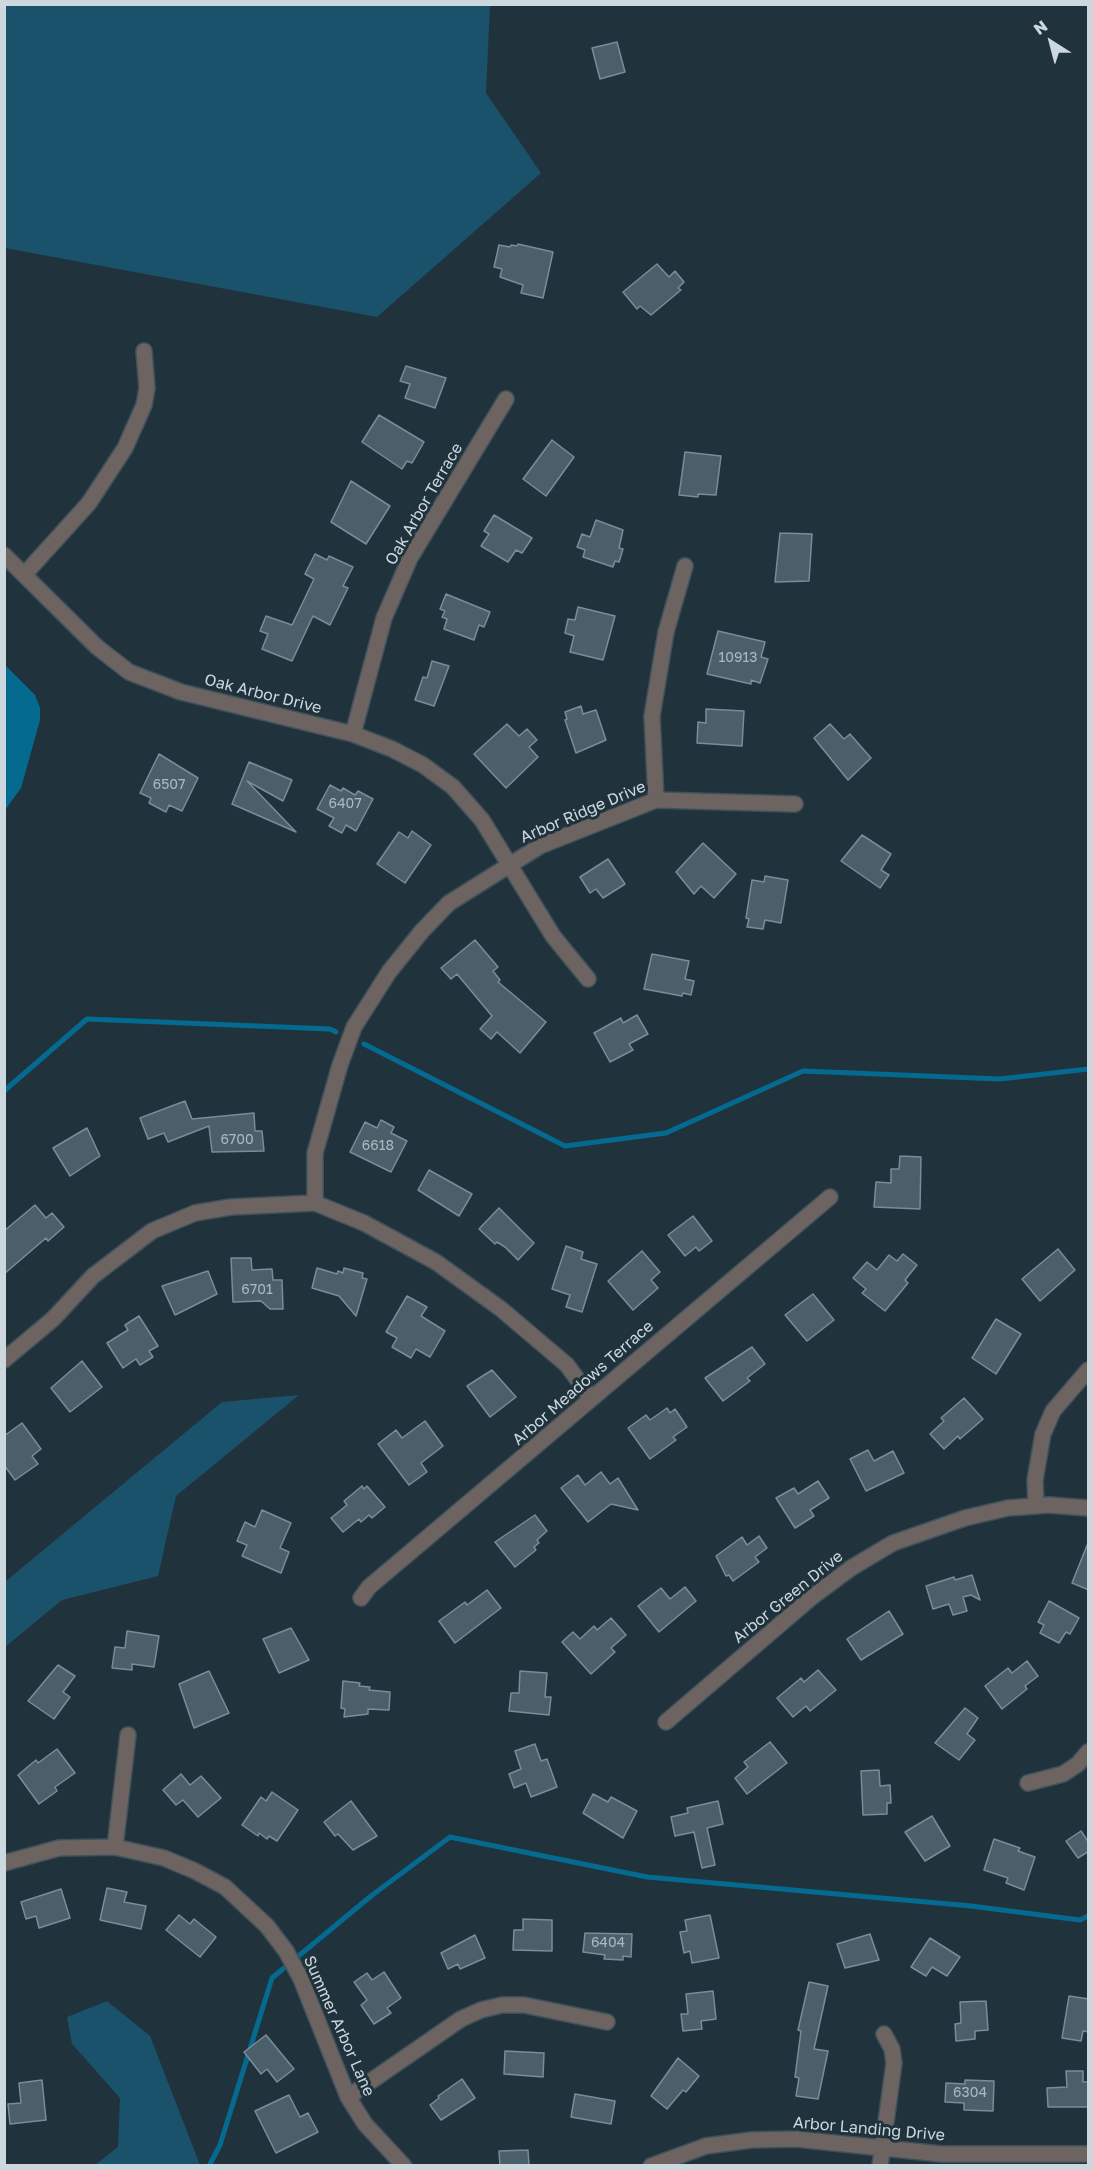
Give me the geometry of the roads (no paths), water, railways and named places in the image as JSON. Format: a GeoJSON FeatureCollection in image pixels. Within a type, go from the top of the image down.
{"type":"FeatureCollection","features":[{"type":"Feature","properties":{"kind":"street"},"geometry":{"type":"LineString","coordinates":[[24,574],[89,503],[125,448],[144,405],[147,388],[144,351]]}},
{"type":"Feature","properties":{"kind":"street","name":"Oak Arbor Terrace"},"geometry":{"type":"LineString","coordinates":[[352,734],[384,618],[410,558],[506,399]]}},
{"type":"Feature","properties":{"kind":"street","name":"Oak Arbor Drive"},"geometry":{"type":"LineString","coordinates":[[4,555],[96,646],[137,676],[181,692],[352,734],[392,749],[423,765],[453,787],[482,820],[507,865],[553,936],[588,979]]}},
{"type":"Feature","properties":{"kind":"street"},"geometry":{"type":"LineString","coordinates":[[656,800],[652,716],[666,632],[685,566]]}},
{"type":"Feature","properties":{"kind":"street","name":"Arbor Ridge Drive"},"geometry":{"type":"LineString","coordinates":[[315,1203],[315,1153],[339,1065],[354,1027],[389,972],[422,931],[450,903],[540,846],[656,800],[795,804]]}},
{"type":"Feature","properties":{"kind":"street","name":"Arbor Meadows Terrace"},"geometry":{"type":"LineString","coordinates":[[362,1598],[369,1587],[830,1197]]}},
{"type":"Feature","properties":{"kind":"street"},"geometry":{"type":"LineString","coordinates":[[4,1360],[53,1319],[93,1276],[152,1232],[195,1213],[231,1208],[315,1203],[364,1222],[436,1262],[501,1309],[567,1365],[591,1398]]}},
{"type":"Feature","properties":{"kind":"street"},"geometry":{"type":"LineString","coordinates":[[1036,1506],[1035,1469],[1043,1434],[1058,1405],[1089,1370]]}},
{"type":"Feature","properties":{"kind":"street","name":"Arbor Green Drive"},"geometry":{"type":"LineString","coordinates":[[666,1722],[812,1597],[851,1568],[893,1543],[965,1518],[1008,1508],[1036,1506],[1089,1508]]}},
{"type":"Feature","properties":{"kind":"street"},"geometry":{"type":"LineString","coordinates":[[115,1847],[128,1735]]}},
{"type":"Feature","properties":{"kind":"street"},"geometry":{"type":"LineString","coordinates":[[1028,1783],[1063,1774],[1078,1764],[1089,1752]]}},
{"type":"Feature","properties":{"kind":"street","name":"Summer Arbor Lane"},"geometry":{"type":"LineString","coordinates":[[4,1863],[59,1848],[115,1847],[164,1858],[225,1887],[267,1926],[286,1951],[301,1979],[348,2097],[365,2124],[404,2166]]}},
{"type":"Feature","properties":{"kind":"street"},"geometry":{"type":"LineString","coordinates":[[348,2097],[461,2019],[481,2010],[502,2005],[524,2005],[607,2022]]}},
{"type":"Feature","properties":{"kind":"street"},"geometry":{"type":"LineString","coordinates":[[880,2166],[894,2063],[892,2049],[884,2034]]}},
{"type":"Feature","properties":{"kind":"street","name":"Arbor Landing Drive"},"geometry":{"type":"LineString","coordinates":[[651,2166],[706,2146],[751,2140],[796,2139],[992,2156],[1089,2154]]}},
{"type":"Feature","properties":{"kind":"waterway"},"geometry":{"type":"LineString","coordinates":[[4,1091],[87,1019],[330,1029],[336,1032]]}},
{"type":"Feature","properties":{"kind":"waterway"},"geometry":{"type":"LineString","coordinates":[[364,1044],[565,1146],[666,1133],[803,1071],[1000,1079],[1088,1069]]}},
{"type":"Feature","properties":{"kind":"waterway"},"geometry":{"type":"LineString","coordinates":[[209,2166],[220,2145],[272,1978],[371,1896],[450,1837],[647,1877],[971,1906],[1080,1920],[1088,1916]]}}]}
